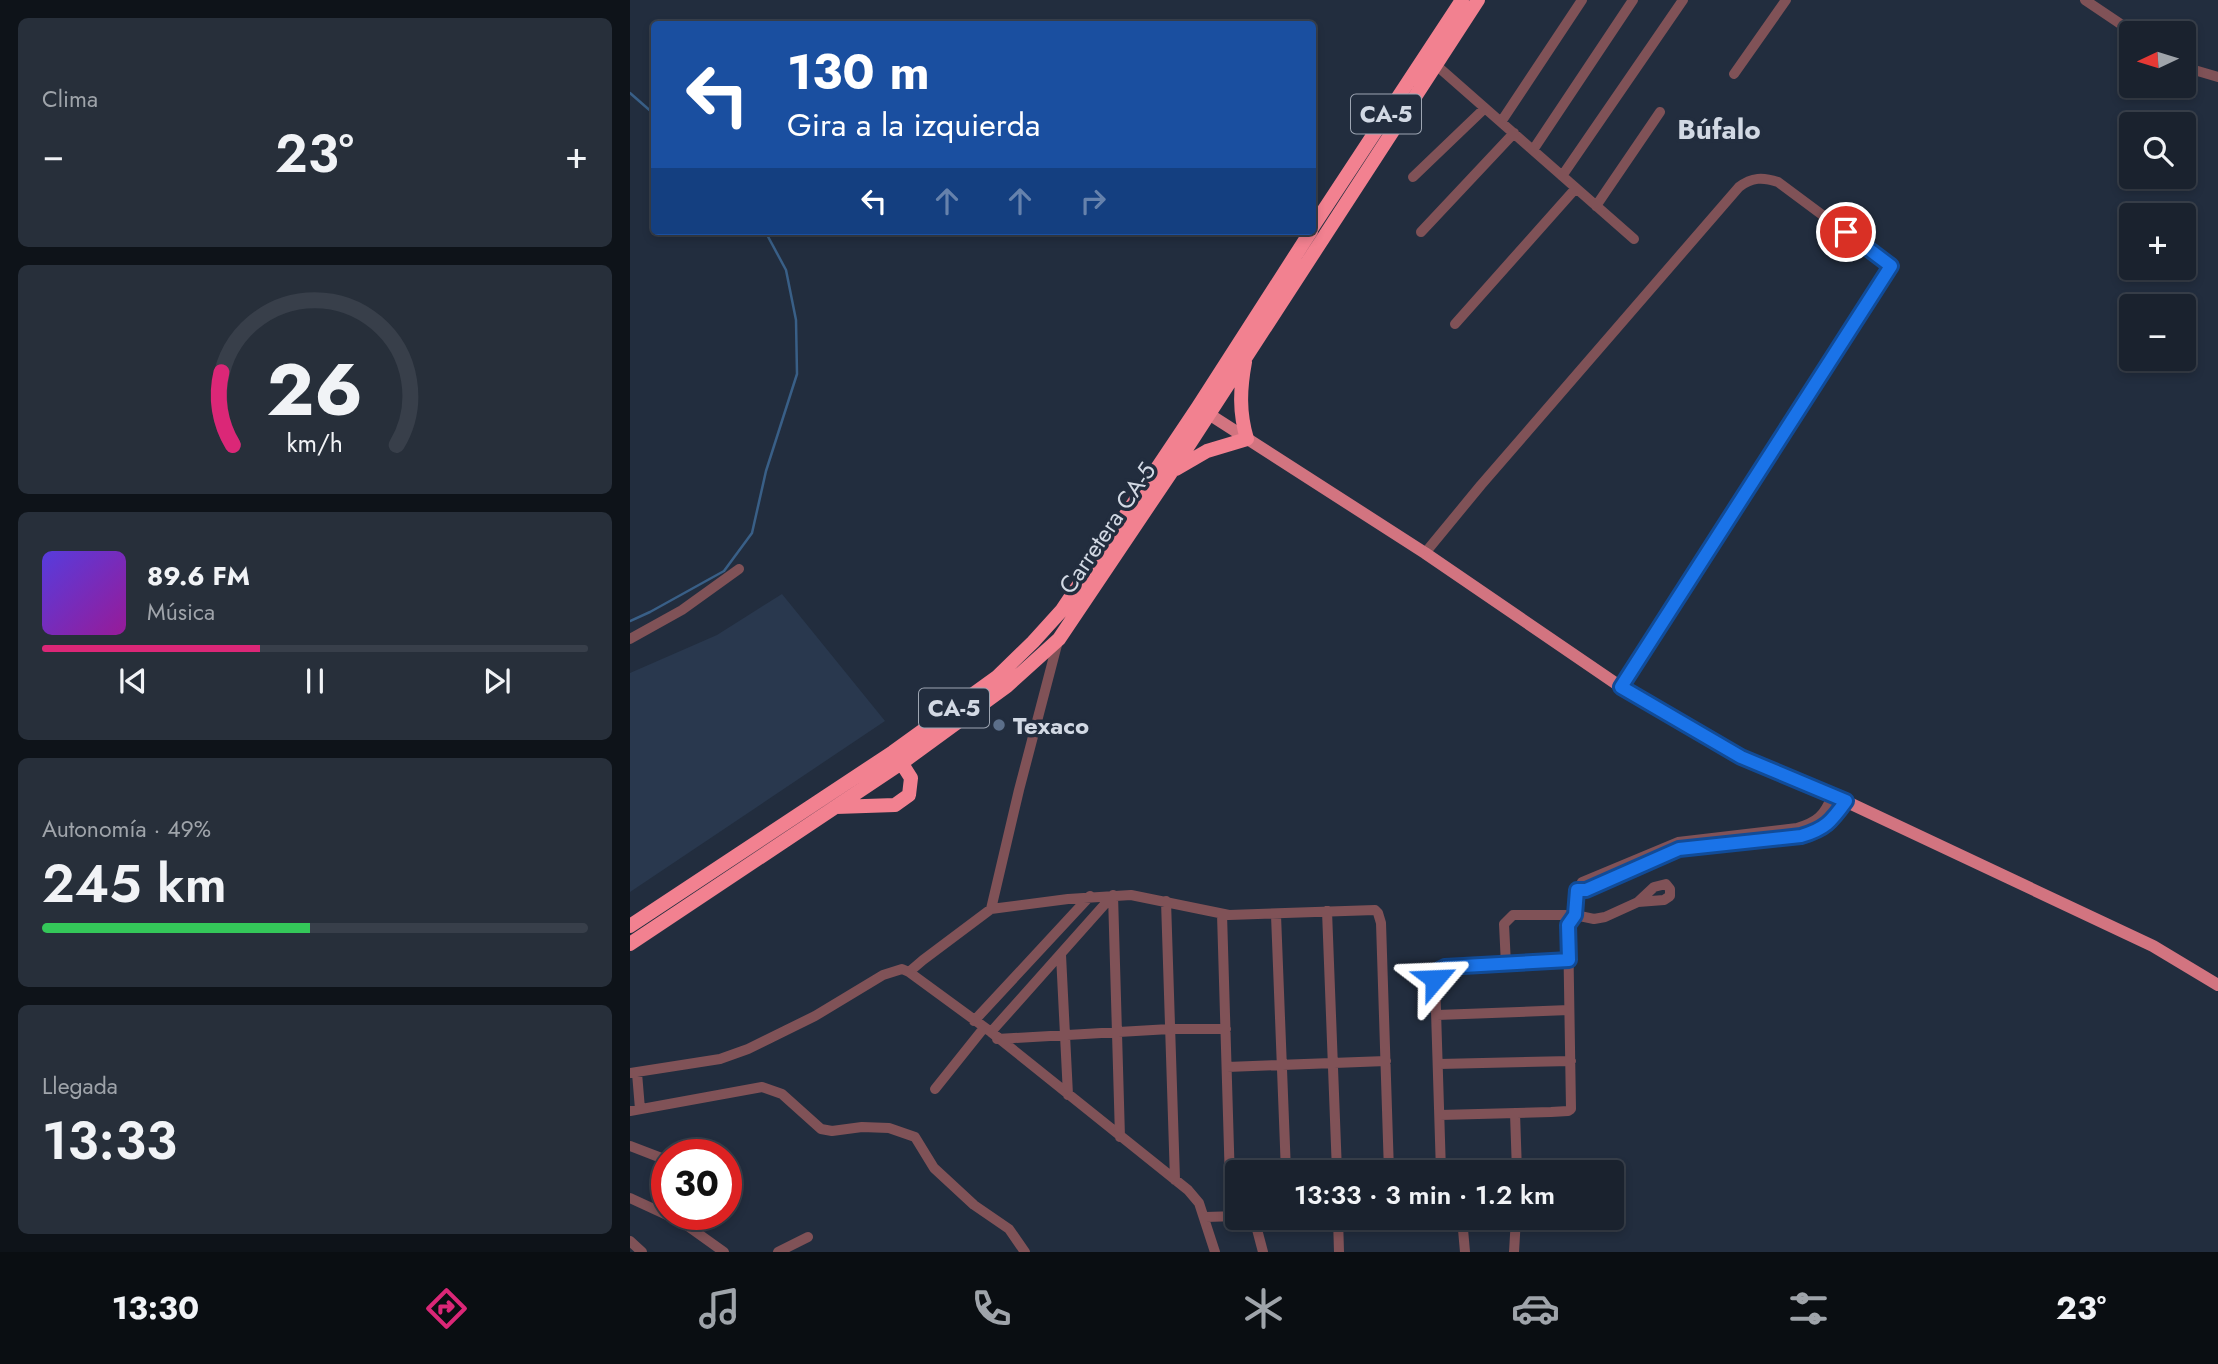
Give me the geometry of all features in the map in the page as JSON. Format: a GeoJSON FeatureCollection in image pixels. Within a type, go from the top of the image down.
{"type":"FeatureCollection","features":[{"type":"Feature","properties":{"kind":"highway","name":"Carretera CA-5"},"geometry":{"type":"LineString","coordinates":[[1316,224],[1462,0]]}},
{"type":"Feature","properties":{"kind":"highway","name":"Carretera CA-5"},"geometry":{"type":"LineString","coordinates":[[630,944],[835,807],[997,677],[1062,610],[1203,410],[1247,356],[1478,0]]}},
{"type":"Feature","properties":{"kind":"highway","name":"Carretera CA-5"},"geometry":{"type":"LineString","coordinates":[[630,926],[1007,686],[1059,639],[1170,474],[1203,410],[1309,235]]}},
{"type":"Feature","properties":{"kind":"highway"},"geometry":{"type":"LineString","coordinates":[[1170,474],[1182,464],[1207,451],[1247,439],[1241,418],[1240,396],[1247,356]]}},
{"type":"Feature","properties":{"kind":"highway"},"geometry":{"type":"LineString","coordinates":[[835,807],[895,805],[903,800],[909,795],[911,778],[898,757]]}},
{"type":"Feature","properties":{"kind":"main road"},"geometry":{"type":"LineString","coordinates":[[1203,410],[1425,553],[1621,687],[1741,757],[1846,801],[2153,946],[2218,985]]}},
{"type":"Feature","properties":{"kind":"street"},"geometry":{"type":"LineString","coordinates":[[1501,122],[1582,0]]}},
{"type":"Feature","properties":{"kind":"street"},"geometry":{"type":"LineString","coordinates":[[1533,150],[1633,0]]}},
{"type":"Feature","properties":{"kind":"street"},"geometry":{"type":"LineString","coordinates":[[1562,176],[1683,0]]}},
{"type":"Feature","properties":{"kind":"street"},"geometry":{"type":"LineString","coordinates":[[1734,74],[1786,0]]}},
{"type":"Feature","properties":{"kind":"street"},"geometry":{"type":"LineString","coordinates":[[2085,0],[2119,23]]}},
{"type":"Feature","properties":{"kind":"street"},"geometry":{"type":"LineString","coordinates":[[1436,65],[1634,239]]}},
{"type":"Feature","properties":{"kind":"street"},"geometry":{"type":"LineString","coordinates":[[2196,70],[2218,77]]}},
{"type":"Feature","properties":{"kind":"street"},"geometry":{"type":"LineString","coordinates":[[1413,177],[1485,108]]}},
{"type":"Feature","properties":{"kind":"street"},"geometry":{"type":"LineString","coordinates":[[1596,206],[1660,112]]}},
{"type":"Feature","properties":{"kind":"street"},"geometry":{"type":"LineString","coordinates":[[1421,232],[1514,133]]}},
{"type":"Feature","properties":{"kind":"street"},"geometry":{"type":"LineString","coordinates":[[1425,553],[1739,187],[1757,178],[1778,182],[1891,266],[1621,687]]}},
{"type":"Feature","properties":{"kind":"street"},"geometry":{"type":"LineString","coordinates":[[1455,324],[1576,188]]}},
{"type":"Feature","properties":{"kind":"street"},"geometry":{"type":"LineString","coordinates":[[630,639],[682,610],[739,569]]}},
{"type":"Feature","properties":{"kind":"street"},"geometry":{"type":"LineString","coordinates":[[991,909],[1059,639]]}},
{"type":"Feature","properties":{"kind":"street"},"geometry":{"type":"LineString","coordinates":[[1440,1115],[1515,1114],[1571,1109],[1568,925],[1575,915],[1577,890],[1582,882],[1678,842],[1812,824],[1822,817],[1832,796]]}},
{"type":"Feature","properties":{"kind":"street"},"geometry":{"type":"LineString","coordinates":[[1577,890],[1586,890],[1679,849],[1801,836],[1819,831],[1830,823],[1846,801]]}},
{"type":"Feature","properties":{"kind":"street"},"geometry":{"type":"LineString","coordinates":[[909,972],[991,909],[1113,895],[1166,901],[1222,914],[1276,915],[1370,909],[1378,913],[1381,923],[1389,1160]]}},
{"type":"Feature","properties":{"kind":"street"},"geometry":{"type":"LineString","coordinates":[[935,1089],[991,1033],[1113,895]]}},
{"type":"Feature","properties":{"kind":"street"},"geometry":{"type":"LineString","coordinates":[[1113,895],[1120,1137]]}},
{"type":"Feature","properties":{"kind":"street"},"geometry":{"type":"LineString","coordinates":[[974,1021],[1090,896]]}},
{"type":"Feature","properties":{"kind":"street"},"geometry":{"type":"LineString","coordinates":[[1166,901],[1175,1180]]}},
{"type":"Feature","properties":{"kind":"street"},"geometry":{"type":"LineString","coordinates":[[1506,965],[1504,929],[1509,917],[1513,915],[1575,915],[1594,919],[1638,902]]}},
{"type":"Feature","properties":{"kind":"street"},"geometry":{"type":"LineString","coordinates":[[1328,911],[1336,1160]]}},
{"type":"Feature","properties":{"kind":"street"},"geometry":{"type":"LineString","coordinates":[[1222,914],[1231,1160]]}},
{"type":"Feature","properties":{"kind":"street"},"geometry":{"type":"LineString","coordinates":[[1276,915],[1286,1160]]}},
{"type":"Feature","properties":{"kind":"street"},"geometry":{"type":"LineString","coordinates":[[1061,956],[1068,1095]]}},
{"type":"Feature","properties":{"kind":"street"},"geometry":{"type":"LineString","coordinates":[[1441,1160],[1436,975],[1441,968],[1569,960]]}},
{"type":"Feature","properties":{"kind":"street"},"geometry":{"type":"LineString","coordinates":[[1025,1252],[1009,1229],[974,1205],[943,1178],[915,1137],[905,1132],[862,1127],[832,1131],[821,1129],[782,1094],[762,1087],[635,1110],[633,1073],[720,1059],[748,1049],[815,1016],[883,975],[902,970],[909,972],[991,1033],[1175,1180],[1199,1203],[1206,1217],[1215,1252]]}},
{"type":"Feature","properties":{"kind":"street"},"geometry":{"type":"LineString","coordinates":[[1437,1015],[1569,1010]]}},
{"type":"Feature","properties":{"kind":"street"},"geometry":{"type":"LineString","coordinates":[[991,1033],[1065,1035],[1226,1028]]}},
{"type":"Feature","properties":{"kind":"street"},"geometry":{"type":"LineString","coordinates":[[1227,1067],[1386,1061]]}},
{"type":"Feature","properties":{"kind":"street"},"geometry":{"type":"LineString","coordinates":[[1439,1064],[1571,1061]]}},
{"type":"Feature","properties":{"kind":"street"},"geometry":{"type":"LineString","coordinates":[[1515,1114],[1517,1160]]}},
{"type":"Feature","properties":{"kind":"street"},"geometry":{"type":"LineString","coordinates":[[630,1146],[651,1154]]}},
{"type":"Feature","properties":{"kind":"street"},"geometry":{"type":"LineString","coordinates":[[630,1198],[682,1222],[724,1252]]}},
{"type":"Feature","properties":{"kind":"street"},"geometry":{"type":"LineString","coordinates":[[1206,1217],[1225,1216]]}},
{"type":"Feature","properties":{"kind":"street"},"geometry":{"type":"LineString","coordinates":[[1257,1230],[1262,1252]]}},
{"type":"Feature","properties":{"kind":"street"},"geometry":{"type":"LineString","coordinates":[[1338,1230],[1339,1252]]}},
{"type":"Feature","properties":{"kind":"street"},"geometry":{"type":"LineString","coordinates":[[1463,1230],[1465,1252]]}},
{"type":"Feature","properties":{"kind":"street"},"geometry":{"type":"LineString","coordinates":[[1514,1252],[1515,1230]]}},
{"type":"Feature","properties":{"kind":"street"},"geometry":{"type":"LineString","coordinates":[[778,1252],[808,1237]]}},
{"type":"Feature","properties":{"kind":"street"},"geometry":{"type":"LineString","coordinates":[[630,1241],[642,1252]]}},
{"type":"Feature","properties":{"kind":"shaded area"},"geometry":{"type":"Polygon","coordinates":[[[782,594],[885,721],[630,892],[630,673],[717,635],[782,594]]]}},
{"type":"Feature","properties":{"kind":"waterway"},"geometry":{"type":"LineString","coordinates":[[630,93],[651,111]]}},
{"type":"Feature","properties":{"kind":"waterway"},"geometry":{"type":"LineString","coordinates":[[630,621],[724,571],[752,533],[766,471],[797,374],[796,320],[786,270],[767,235]]}},
{"type":"Feature","properties":{"kind":"place","name":"Texaco"},"geometry":{"type":"Point","coordinates":[999,725]}},
{"type":"Feature","properties":{"kind":"district","name":"Búfalo"},"geometry":{"type":"Point","coordinates":[1719,129]}},
{"type":"Feature","properties":{"kind":"route"},"geometry":{"type":"LineString","coordinates":[[1435,979],[1437,971],[1445,967],[1569,960],[1568,925],[1575,915],[1577,890],[1586,890],[1679,849],[1801,836],[1819,831],[1830,823],[1846,801],[1741,757],[1621,687],[1891,266],[1846,232]]}}]}
